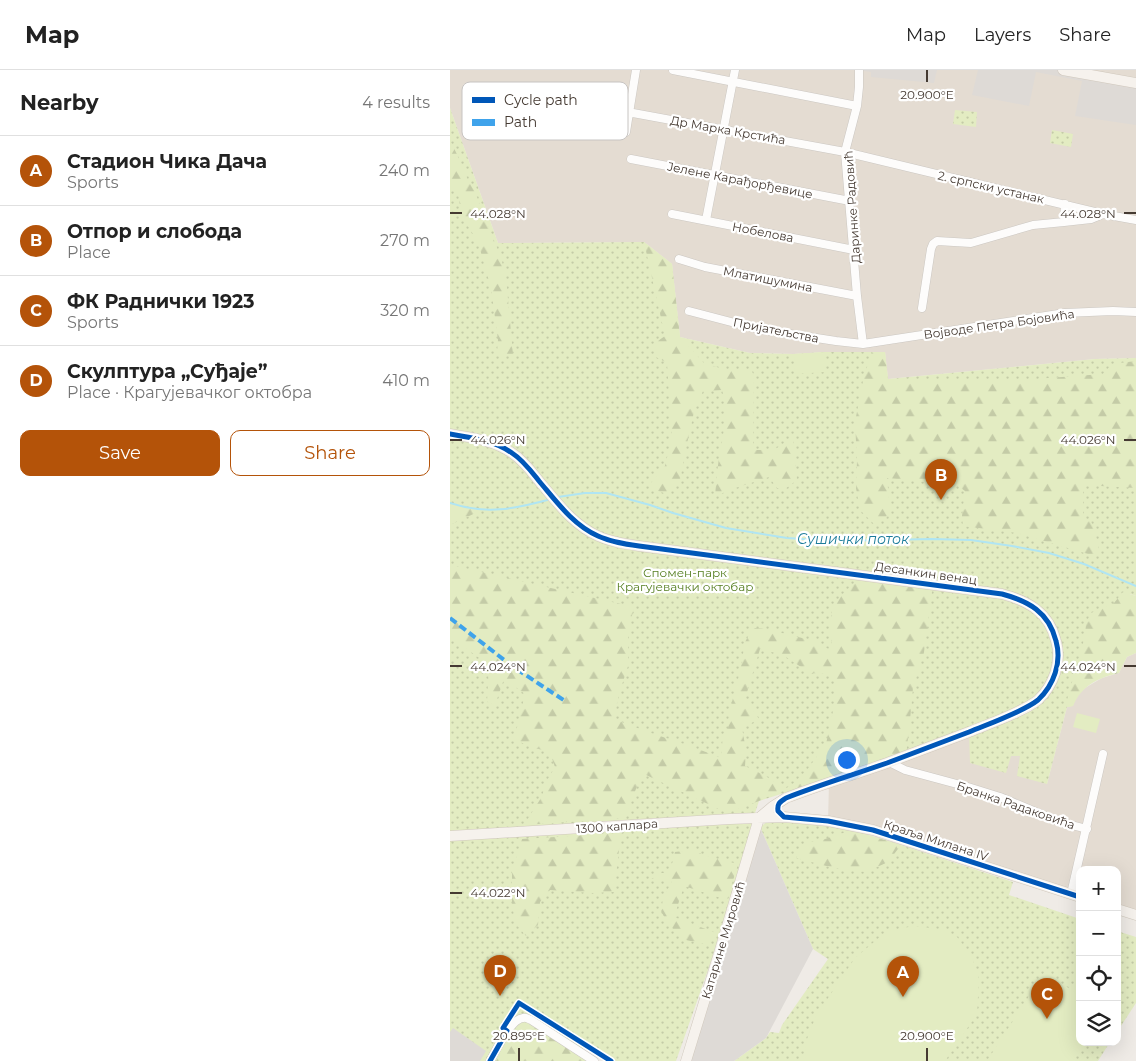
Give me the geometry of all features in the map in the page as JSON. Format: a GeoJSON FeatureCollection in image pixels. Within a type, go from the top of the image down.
{"type":"FeatureCollection","features":[{"type":"Feature","properties":{"kind":"street"},"geometry":{"type":"LineString","coordinates":[[628,122],[636,70]]}},
{"type":"Feature","properties":{"kind":"street"},"geometry":{"type":"LineString","coordinates":[[673,70],[857,106]]}},
{"type":"Feature","properties":{"kind":"street"},"geometry":{"type":"LineString","coordinates":[[706,220],[735,70]]}},
{"type":"Feature","properties":{"kind":"street","name":"Даринке Радовић"},"geometry":{"type":"LineString","coordinates":[[858,70],[857,106],[845,152],[863,344]]}},
{"type":"Feature","properties":{"kind":"street"},"geometry":{"type":"LineString","coordinates":[[1063,70],[1136,83]]}},
{"type":"Feature","properties":{"kind":"street","name":"Др Марка Крстића"},"geometry":{"type":"LineString","coordinates":[[630,113],[845,152]]}},
{"type":"Feature","properties":{"kind":"street","name":"2. српски устанак"},"geometry":{"type":"LineString","coordinates":[[845,152],[1103,214],[1136,220]]}},
{"type":"Feature","properties":{"kind":"street","name":"Јелене Карађорђевице"},"geometry":{"type":"LineString","coordinates":[[631,158],[850,201]]}},
{"type":"Feature","properties":{"kind":"street"},"geometry":{"type":"LineString","coordinates":[[1064,222],[1065,204]]}},
{"type":"Feature","properties":{"kind":"street","name":"Нобелова"},"geometry":{"type":"LineString","coordinates":[[672,214],[854,250]]}},
{"type":"Feature","properties":{"kind":"street"},"geometry":{"type":"LineString","coordinates":[[922,308],[931,249],[937,241],[971,243],[1033,225],[1091,219],[1103,214]]}},
{"type":"Feature","properties":{"kind":"street","name":"Млатишумина"},"geometry":{"type":"LineString","coordinates":[[679,259],[705,267],[857,296]]}},
{"type":"Feature","properties":{"kind":"street","name":"Пријатељства"},"geometry":{"type":"LineString","coordinates":[[689,311],[758,329],[863,344]]}},
{"type":"Feature","properties":{"kind":"street","name":"Војводе Петра Бојовића"},"geometry":{"type":"LineString","coordinates":[[863,344],[1066,313],[1136,312]]}},
{"type":"Feature","properties":{"kind":"street","name":"Десанкин венац"},"geometry":{"type":"LineString","coordinates":[[450,434],[482,440],[506,449],[520,460],[559,504],[585,529],[603,538],[619,543],[1002,594],[1021,599],[1035,607],[1049,623],[1055,635],[1058,656],[1052,681],[1039,699],[1011,714],[889,762],[801,792],[779,802],[759,818]]}},
{"type":"Feature","properties":{"kind":"street"},"geometry":{"type":"LineString","coordinates":[[1081,866],[1103,754]]}},
{"type":"Feature","properties":{"kind":"street","name":"Бранка Радаковића"},"geometry":{"type":"LineString","coordinates":[[889,762],[905,770],[968,787],[1060,822],[1087,829]]}},
{"type":"Feature","properties":{"kind":"street"},"geometry":{"type":"LineString","coordinates":[[779,802],[778,811],[784,817]]}},
{"type":"Feature","properties":{"kind":"street","name":"1300 каплара"},"geometry":{"type":"LineString","coordinates":[[450,836],[784,817]]}},
{"type":"Feature","properties":{"kind":"street","name":"Краља Милана IV"},"geometry":{"type":"LineString","coordinates":[[784,817],[828,821],[873,830],[1076,896]]}},
{"type":"Feature","properties":{"kind":"street","name":"Катарине Мировић"},"geometry":{"type":"LineString","coordinates":[[686,1061],[759,818]]}},
{"type":"Feature","properties":{"kind":"street"},"geometry":{"type":"LineString","coordinates":[[1121,910],[1136,915]]}},
{"type":"Feature","properties":{"kind":"street"},"geometry":{"type":"LineString","coordinates":[[490,1061],[514,1022],[524,1018],[534,1022],[594,1061]]}},
{"type":"Feature","properties":{"kind":"shaded area"},"geometry":{"type":"Polygon","coordinates":[[[450,70],[1136,70],[1136,358],[1095,359],[888,379],[885,352],[750,353],[680,337],[672,264],[644,242],[498,243],[450,108],[450,70]]]}},
{"type":"Feature","properties":{"kind":"shaded area"},"geometry":{"type":"Polygon","coordinates":[[[858,70],[937,70],[934,83],[871,77],[871,72],[858,70]]]}},
{"type":"Feature","properties":{"kind":"shaded area"},"geometry":{"type":"Polygon","coordinates":[[[978,70],[1063,70],[1136,83],[1136,125],[1075,116],[1082,81],[1036,72],[1029,106],[972,95],[978,70]]]}},
{"type":"Feature","properties":{"kind":"shaded area"},"geometry":{"type":"Polygon","coordinates":[[[1136,653],[1136,915],[1121,910],[1121,866],[1076,866],[1076,896],[828,821],[829,783],[969,732],[1011,756],[1020,755],[1047,784],[1067,707],[1073,705],[1077,695],[1085,688],[1102,678],[1119,673],[1127,657],[1136,653]]]}},
{"type":"Feature","properties":{"kind":"shaded area"},"geometry":{"type":"Polygon","coordinates":[[[760,827],[813,949],[766,1038],[734,1061],[686,1061],[760,827]]]}},
{"type":"Feature","properties":{"kind":"shaded area"},"geometry":{"type":"Polygon","coordinates":[[[453,1028],[486,1051],[480,1061],[450,1061],[450,1032],[453,1028]]]}},
{"type":"Feature","properties":{"kind":"green space","name":"Спомен-парк Крагујевачки октобар"},"geometry":{"type":"Polygon","coordinates":[[[450,108],[498,243],[644,242],[672,264],[680,337],[750,353],[885,352],[888,379],[1095,359],[1136,358],[1136,596],[1130,594],[1108,613],[1073,706],[1067,707],[1047,784],[1017,776],[1020,756],[1011,756],[1006,773],[970,763],[969,732],[905,755],[759,801],[753,819],[761,819],[676,1061],[616,1061],[586,1043],[576,1061],[450,1061],[450,108]]]}},
{"type":"Feature","properties":{"kind":"green space"},"geometry":{"type":"Polygon","coordinates":[[[955,110],[977,112],[976,127],[953,124],[955,110]]]}},
{"type":"Feature","properties":{"kind":"green space"},"geometry":{"type":"Polygon","coordinates":[[[1052,130],[1073,134],[1071,147],[1050,143],[1052,130]]]}},
{"type":"Feature","properties":{"kind":"green space"},"geometry":{"type":"Polygon","coordinates":[[[450,141],[475,192],[501,258],[506,277],[513,355],[497,354],[498,340],[491,288],[478,242],[461,215],[458,191],[450,183],[450,141]]]}},
{"type":"Feature","properties":{"kind":"green space"},"geometry":{"type":"Polygon","coordinates":[[[644,242],[672,264],[680,337],[704,363],[723,369],[751,369],[754,376],[753,450],[774,450],[793,437],[797,480],[785,489],[777,488],[769,477],[729,490],[715,497],[718,463],[725,424],[722,390],[703,391],[694,412],[680,480],[667,494],[658,491],[650,484],[665,466],[672,437],[667,363],[656,357],[652,345],[665,336],[644,242]]]}},
{"type":"Feature","properties":{"kind":"green space"},"geometry":{"type":"Polygon","coordinates":[[[825,352],[826,372],[795,374],[794,354],[825,352]]]}},
{"type":"Feature","properties":{"kind":"green space"},"geometry":{"type":"Polygon","coordinates":[[[872,352],[885,352],[888,379],[1035,379],[1103,374],[1112,364],[1136,361],[1136,488],[1083,485],[1083,519],[1090,519],[1100,554],[1088,554],[1017,533],[963,526],[962,516],[965,491],[957,485],[887,478],[890,509],[887,517],[875,525],[860,510],[856,488],[855,422],[864,376],[872,352]]]}},
{"type":"Feature","properties":{"kind":"green space"},"geometry":{"type":"Polygon","coordinates":[[[450,503],[463,507],[484,509],[450,525],[450,503]]]}},
{"type":"Feature","properties":{"kind":"green space"},"geometry":{"type":"Polygon","coordinates":[[[450,564],[634,607],[628,633],[628,666],[619,694],[614,719],[721,758],[723,734],[728,731],[729,713],[740,672],[745,642],[753,628],[766,629],[814,641],[832,651],[830,624],[833,608],[842,594],[863,575],[932,591],[924,652],[913,688],[906,756],[794,795],[784,789],[727,813],[644,774],[626,818],[524,825],[541,798],[555,767],[550,753],[514,740],[525,694],[504,679],[495,705],[487,702],[489,665],[450,637],[450,564]],[[760,649],[745,699],[759,719],[742,728],[746,750],[745,766],[764,775],[785,789],[807,770],[826,744],[836,697],[835,680],[826,674],[810,673],[783,655],[760,649]]]}},
{"type":"Feature","properties":{"kind":"green space"},"geometry":{"type":"Polygon","coordinates":[[[1123,592],[1136,596],[1136,653],[1127,657],[1119,673],[1104,677],[1091,684],[1081,693],[1073,706],[1067,707],[1067,700],[1085,636],[1086,623],[1091,613],[1114,603],[1123,592]]]}},
{"type":"Feature","properties":{"kind":"green space"},"geometry":{"type":"Polygon","coordinates":[[[1077,713],[1100,719],[1096,733],[1073,727],[1077,713]]]}},
{"type":"Feature","properties":{"kind":"green space"},"geometry":{"type":"Polygon","coordinates":[[[767,822],[807,823],[852,830],[1013,882],[1009,895],[1076,918],[1076,1046],[1107,1046],[1098,1061],[734,1061],[766,1038],[770,1032],[779,1033],[782,1025],[828,959],[813,949],[760,827],[767,822]]]}},
{"type":"Feature","properties":{"kind":"green space"},"geometry":{"type":"Polygon","coordinates":[[[852,830],[901,845],[888,862],[866,872],[834,868],[796,858],[806,843],[852,830]]]}},
{"type":"Feature","properties":{"kind":"green space"},"geometry":{"type":"Polygon","coordinates":[[[621,833],[614,892],[592,893],[550,890],[540,902],[538,925],[526,936],[516,924],[512,905],[512,871],[522,839],[621,833]]]}},
{"type":"Feature","properties":{"kind":"green space"},"geometry":{"type":"Polygon","coordinates":[[[691,850],[738,864],[727,900],[684,886],[674,917],[716,933],[709,945],[686,940],[667,922],[661,911],[663,899],[673,879],[649,881],[659,873],[668,873],[675,852],[691,850]]]}},
{"type":"Feature","properties":{"kind":"green space"},"geometry":{"type":"Polygon","coordinates":[[[914,926],[939,929],[957,937],[972,957],[979,979],[977,1014],[945,1061],[806,1061],[805,1044],[816,1016],[855,958],[887,931],[914,926]]]}},
{"type":"Feature","properties":{"kind":"green space"},"geometry":{"type":"Polygon","coordinates":[[[1121,932],[1136,937],[1136,1003],[1121,1026],[1121,932]]]}},
{"type":"Feature","properties":{"kind":"green space"},"geometry":{"type":"Polygon","coordinates":[[[1044,973],[1076,993],[1076,1046],[1083,1046],[1073,1061],[987,1061],[1044,973]]]}},
{"type":"Feature","properties":{"kind":"green space"},"geometry":{"type":"Polygon","coordinates":[[[517,1021],[531,1021],[595,1061],[493,1061],[517,1021]]]}},
{"type":"Feature","properties":{"kind":"waterway","name":"Сушички поток"},"geometry":{"type":"LineString","coordinates":[[558,497],[585,493],[606,493],[726,528],[787,538],[835,541],[971,540],[1012,546],[1049,553],[1084,564],[1136,586]]}},
{"type":"Feature","properties":{"kind":"waterway","name":"Сушички поток"},"geometry":{"type":"LineString","coordinates":[[450,503],[463,507],[488,510],[525,506],[551,499]]}},
{"type":"Feature","properties":{"kind":"marked path"},"geometry":{"type":"LineString","coordinates":[[450,618],[512,666],[565,701]]}},
{"type":"Feature","properties":{"kind":"cycle path"},"geometry":{"type":"LineString","coordinates":[[450,434],[490,442],[512,453],[527,466],[573,519],[589,531],[608,540],[623,544],[1002,594],[1020,600],[1036,609],[1043,615],[1053,631],[1058,649],[1055,673],[1044,694],[1038,700],[1015,713],[969,732],[786,798],[779,803],[778,811],[784,817],[828,821],[873,830],[1076,896]]}},
{"type":"Feature","properties":{"kind":"cycle path"},"geometry":{"type":"LineString","coordinates":[[490,1061],[507,1031],[503,1028],[519,1003],[611,1061]]}},
{"type":"Feature","properties":{"kind":"place","name":"Отпор и слобода"},"geometry":{"type":"Point","coordinates":[941,500]}},
{"type":"Feature","properties":{"kind":"place","name":"Скулптура „Суђаје”"},"geometry":{"type":"Point","coordinates":[500,996]}},
{"type":"Feature","properties":{"kind":"place","name":"Стадион Чика Дача"},"geometry":{"type":"Point","coordinates":[903,997]}},
{"type":"Feature","properties":{"kind":"place","name":"ФК Раднички 1923"},"geometry":{"type":"Point","coordinates":[1047,1019]}}]}
